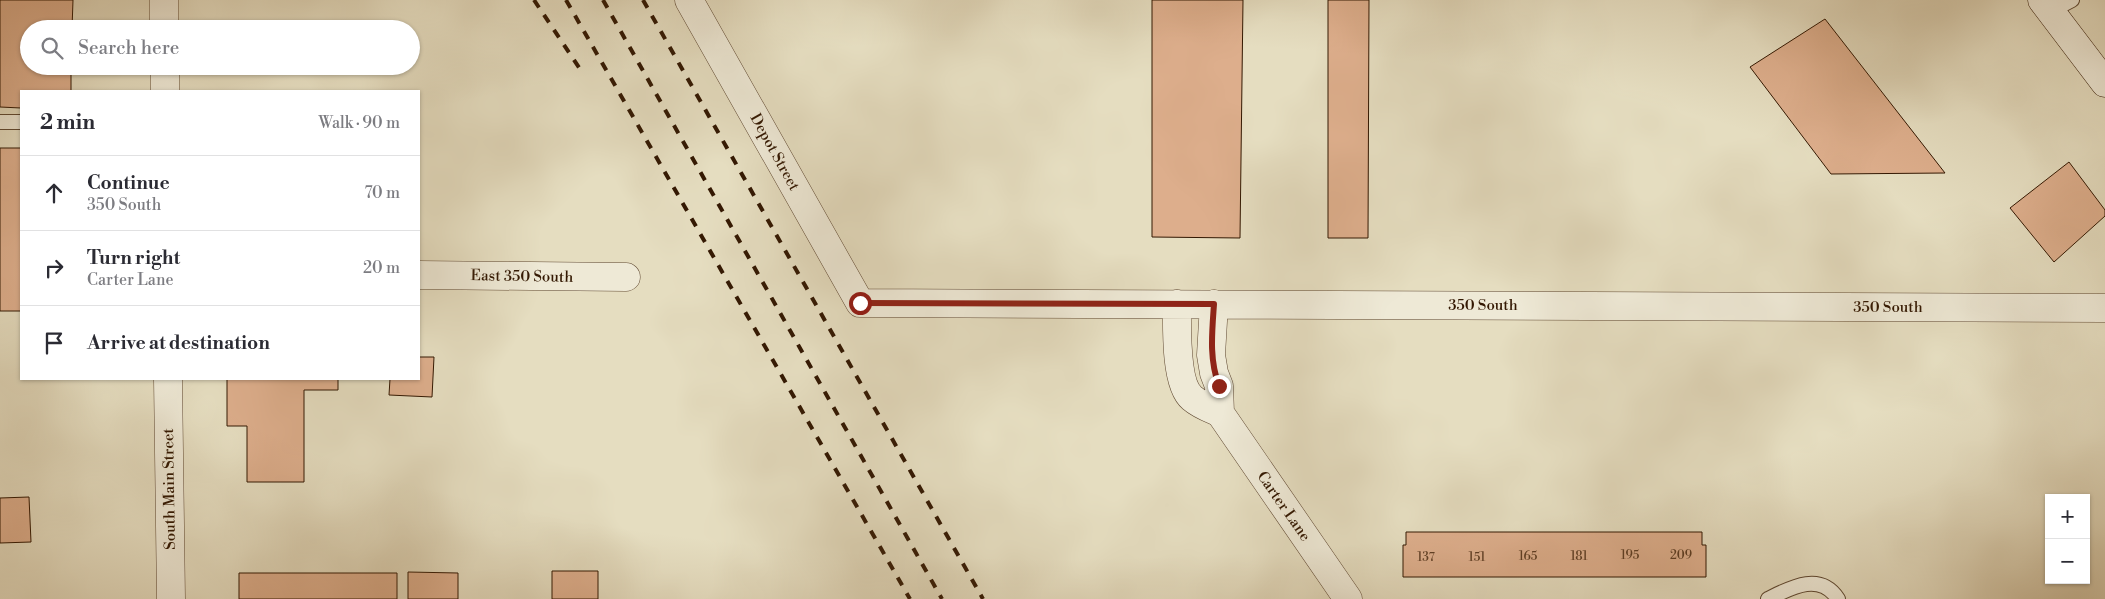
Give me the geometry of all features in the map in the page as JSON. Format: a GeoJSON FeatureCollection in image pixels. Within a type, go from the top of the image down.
{"type":"FeatureCollection","features":[{"type":"Feature","properties":{"kind":"street"},"geometry":{"type":"LineString","coordinates":[[164,0],[164,20]]}},
{"type":"Feature","properties":{"kind":"street","name":"Depot Street"},"geometry":{"type":"LineString","coordinates":[[689,0],[860,303]]}},
{"type":"Feature","properties":{"kind":"street"},"geometry":{"type":"LineString","coordinates":[[2055,4],[2105,83]]}},
{"type":"Feature","properties":{"kind":"street"},"geometry":{"type":"LineString","coordinates":[[165,75],[165,90]]}},
{"type":"Feature","properties":{"kind":"street","name":"East 350 South"},"geometry":{"type":"LineString","coordinates":[[420,275],[626,278]]}},
{"type":"Feature","properties":{"kind":"street","name":"350 South"},"geometry":{"type":"LineString","coordinates":[[860,303],[2105,308]]}},
{"type":"Feature","properties":{"kind":"street","name":"Carter Lane"},"geometry":{"type":"LineString","coordinates":[[1177,304],[1179,362],[1184,382],[1191,398],[1220,413],[1338,595]]}},
{"type":"Feature","properties":{"kind":"street"},"geometry":{"type":"LineString","coordinates":[[1214,304],[1211,355],[1214,373],[1219,386],[1220,413]]}},
{"type":"Feature","properties":{"kind":"street","name":"South Main Street"},"geometry":{"type":"LineString","coordinates":[[168,380],[171,599]]}},
{"type":"Feature","properties":{"kind":"lane"},"geometry":{"type":"LineString","coordinates":[[0,122],[20,122]]}},
{"type":"Feature","properties":{"kind":"lane"},"geometry":{"type":"LineString","coordinates":[[1768,599],[1796,585],[1809,584],[1819,585],[1829,590],[1838,599]]}},
{"type":"Feature","properties":{"kind":"building"},"geometry":{"type":"Polygon","coordinates":[[[0,0],[73,0],[72,20],[20,20],[20,75],[71,75],[71,90],[20,90],[20,108],[0,107],[0,0]]]}},
{"type":"Feature","properties":{"kind":"building"},"geometry":{"type":"Polygon","coordinates":[[[1152,0],[1243,0],[1240,238],[1152,237],[1152,0]]]}},
{"type":"Feature","properties":{"kind":"building"},"geometry":{"type":"Polygon","coordinates":[[[1328,0],[1369,0],[1368,238],[1328,238],[1328,0]]]}},
{"type":"Feature","properties":{"kind":"building"},"geometry":{"type":"Polygon","coordinates":[[[1825,19],[1945,173],[1831,174],[1750,67],[1825,19]]]}},
{"type":"Feature","properties":{"kind":"building"},"geometry":{"type":"Polygon","coordinates":[[[0,148],[20,148],[20,311],[0,311],[0,148]]]}},
{"type":"Feature","properties":{"kind":"building"},"geometry":{"type":"Polygon","coordinates":[[[2069,162],[2105,210],[2105,216],[2054,262],[2010,208],[2069,162]]]}},
{"type":"Feature","properties":{"kind":"building"},"geometry":{"type":"Polygon","coordinates":[[[420,357],[434,357],[432,397],[389,395],[390,380],[420,380],[420,357]]]}},
{"type":"Feature","properties":{"kind":"building"},"geometry":{"type":"Polygon","coordinates":[[[227,380],[338,380],[338,390],[304,390],[304,482],[247,482],[247,426],[227,426],[227,380]]]}},
{"type":"Feature","properties":{"kind":"building"},"geometry":{"type":"Polygon","coordinates":[[[29,497],[31,542],[0,543],[0,498],[29,497]]]}},
{"type":"Feature","properties":{"kind":"building"},"geometry":{"type":"Polygon","coordinates":[[[1406,532],[1702,532],[1702,545],[1706,545],[1706,577],[1403,577],[1403,545],[1406,545],[1406,532]]]}},
{"type":"Feature","properties":{"kind":"building"},"geometry":{"type":"Polygon","coordinates":[[[552,571],[598,571],[598,599],[552,599],[552,571]]]}},
{"type":"Feature","properties":{"kind":"building"},"geometry":{"type":"Polygon","coordinates":[[[408,572],[458,573],[458,599],[408,599],[408,572]]]}},
{"type":"Feature","properties":{"kind":"building"},"geometry":{"type":"Polygon","coordinates":[[[239,573],[397,573],[397,599],[239,599],[239,573]]]}},
{"type":"Feature","properties":{"kind":"railway"},"geometry":{"type":"LineString","coordinates":[[534,0],[580,69]]}},
{"type":"Feature","properties":{"kind":"railway"},"geometry":{"type":"LineString","coordinates":[[566,0],[910,599]]}},
{"type":"Feature","properties":{"kind":"railway"},"geometry":{"type":"LineString","coordinates":[[603,0],[942,599]]}},
{"type":"Feature","properties":{"kind":"railway"},"geometry":{"type":"LineString","coordinates":[[643,0],[983,599]]}},
{"type":"Feature","properties":{"kind":"route"},"geometry":{"type":"LineString","coordinates":[[860,303],[1214,304],[1211,355],[1214,373],[1219,386]]}}]}
